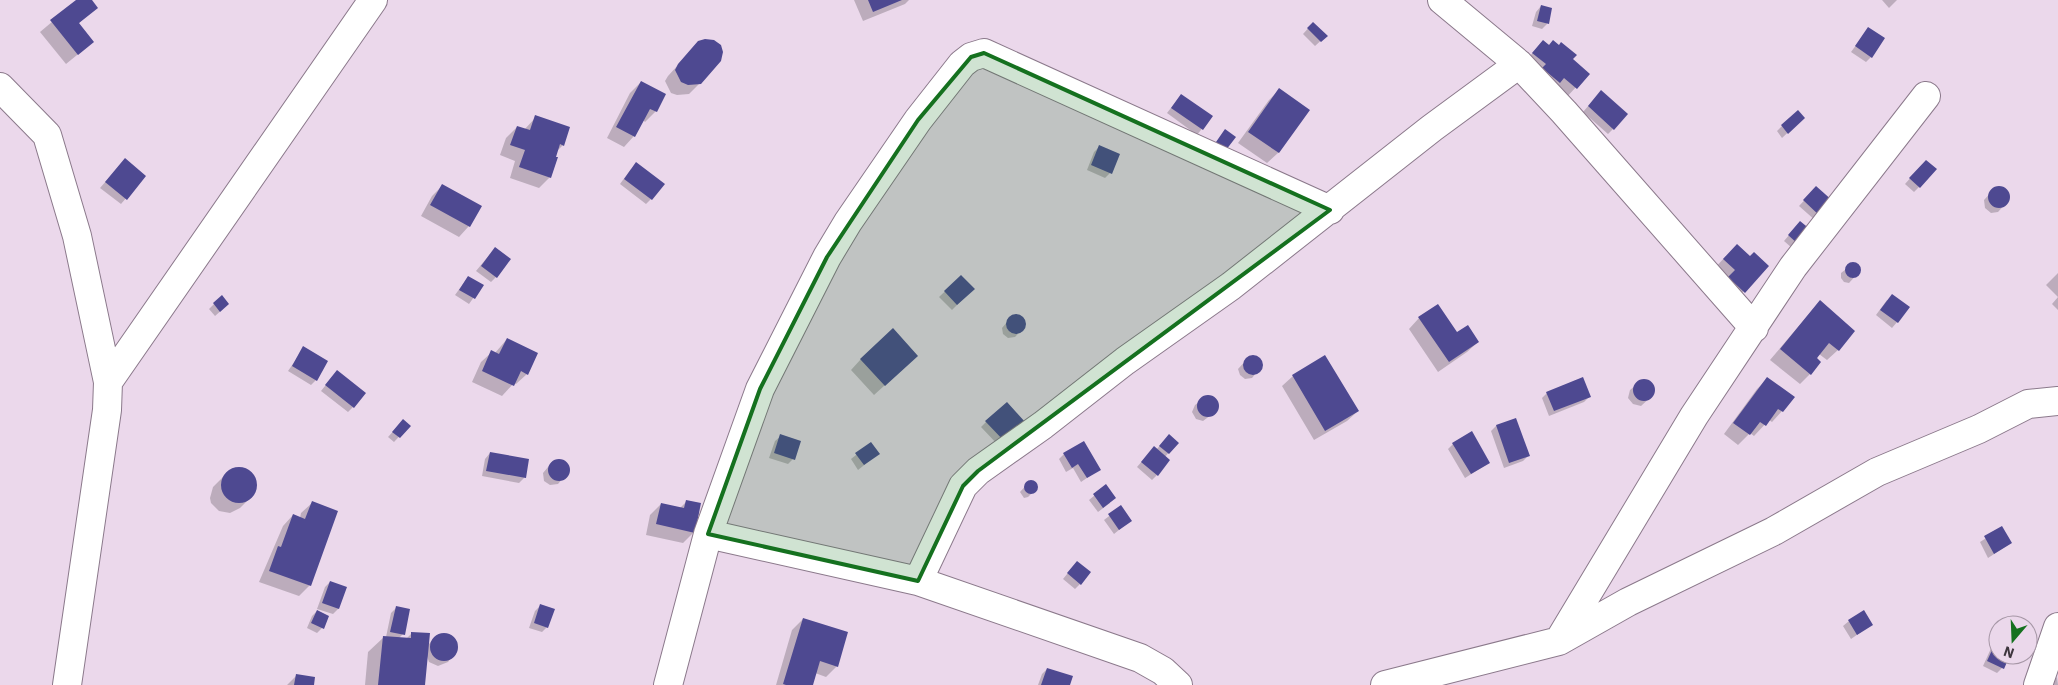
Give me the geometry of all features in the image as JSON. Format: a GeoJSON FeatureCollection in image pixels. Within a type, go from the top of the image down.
{"type":"FeatureCollection","features":[{"type":"Feature","properties":{"kind":"street"},"geometry":{"type":"LineString","coordinates":[[108,382],[373,0]]}},
{"type":"Feature","properties":{"kind":"street"},"geometry":{"type":"LineString","coordinates":[[1442,0],[1519,64],[1564,112],[1754,328]]}},
{"type":"Feature","properties":{"kind":"street"},"geometry":{"type":"LineString","coordinates":[[668,685],[708,534],[760,390],[848,222],[918,120],[962,64],[970,57],[984,54],[993,57],[1330,210]]}},
{"type":"Feature","properties":{"kind":"street"},"geometry":{"type":"LineString","coordinates":[[918,581],[962,486],[978,471],[1125,361],[1231,286],[1432,128],[1519,64]]}},
{"type":"Feature","properties":{"kind":"street"},"geometry":{"type":"LineString","coordinates":[[3,94],[47,135],[77,236],[108,382],[107,410],[68,685]]}},
{"type":"Feature","properties":{"kind":"street"},"geometry":{"type":"LineString","coordinates":[[1559,641],[1694,416],[1793,267],[1926,96]]}},
{"type":"Feature","properties":{"kind":"street"},"geometry":{"type":"LineString","coordinates":[[1386,685],[1559,641],[1628,602],[1774,531],[1877,472],[1978,429],[2028,404],[2058,401]]}},
{"type":"Feature","properties":{"kind":"street"},"geometry":{"type":"LineString","coordinates":[[708,534],[918,581],[1140,658],[1163,671],[1178,685]]}},
{"type":"Feature","properties":{"kind":"street"},"geometry":{"type":"LineString","coordinates":[[2038,685],[2058,627]]}},
{"type":"Feature","properties":{"kind":"highlighted area"},"geometry":{"type":"Polygon","coordinates":[[[984,53],[1330,210],[978,471],[963,486],[918,581],[708,534],[760,389],[827,257],[918,120],[971,57],[984,53]]]}},
{"type":"Feature","properties":{"kind":"building"},"geometry":{"type":"Polygon","coordinates":[[[76,0],[92,0],[98,8],[79,23],[94,42],[78,55],[50,20],[76,0]]]}},
{"type":"Feature","properties":{"kind":"building"},"geometry":{"type":"Polygon","coordinates":[[[868,0],[902,0],[873,12],[868,0]]]}},
{"type":"Feature","properties":{"kind":"building"},"geometry":{"type":"Polygon","coordinates":[[[1541,5],[1552,8],[1549,24],[1537,21],[1541,5]]]}},
{"type":"Feature","properties":{"kind":"building"},"geometry":{"type":"Polygon","coordinates":[[[1313,22],[1328,36],[1321,42],[1307,28],[1313,22]]]}},
{"type":"Feature","properties":{"kind":"building"},"geometry":{"type":"Polygon","coordinates":[[[1868,27],[1885,38],[1872,58],[1855,46],[1868,27]]]}},
{"type":"Feature","properties":{"kind":"building"},"geometry":{"type":"Polygon","coordinates":[[[705,39],[714,40],[721,45],[723,52],[721,61],[701,84],[688,85],[681,82],[675,70],[678,64],[698,41],[705,39]]]}},
{"type":"Feature","properties":{"kind":"building"},"geometry":{"type":"Polygon","coordinates":[[[1543,40],[1549,45],[1553,40],[1559,45],[1561,42],[1577,55],[1573,59],[1590,74],[1577,89],[1564,78],[1560,83],[1542,68],[1546,64],[1532,53],[1543,40]]]}},
{"type":"Feature","properties":{"kind":"building"},"geometry":{"type":"Polygon","coordinates":[[[641,81],[666,94],[657,112],[650,109],[635,137],[616,127],[641,81]]]}},
{"type":"Feature","properties":{"kind":"building"},"geometry":{"type":"Polygon","coordinates":[[[1279,88],[1310,110],[1279,153],[1248,132],[1279,88]]]}},
{"type":"Feature","properties":{"kind":"building"},"geometry":{"type":"Polygon","coordinates":[[[1601,90],[1628,114],[1614,130],[1588,106],[1601,90]]]}},
{"type":"Feature","properties":{"kind":"building"},"geometry":{"type":"Polygon","coordinates":[[[1181,94],[1213,116],[1203,130],[1171,108],[1181,94]]]}},
{"type":"Feature","properties":{"kind":"building"},"geometry":{"type":"Polygon","coordinates":[[[1798,110],[1805,118],[1788,134],[1781,125],[1798,110]]]}},
{"type":"Feature","properties":{"kind":"building"},"geometry":{"type":"Polygon","coordinates":[[[535,115],[570,127],[564,146],[560,144],[551,178],[519,167],[525,150],[510,145],[517,126],[530,130],[535,115]]]}},
{"type":"Feature","properties":{"kind":"building"},"geometry":{"type":"Polygon","coordinates":[[[1225,129],[1236,137],[1226,150],[1216,142],[1225,129]]]}},
{"type":"Feature","properties":{"kind":"building"},"geometry":{"type":"Polygon","coordinates":[[[1099,145],[1120,154],[1112,174],[1091,165],[1099,145]]]}},
{"type":"Feature","properties":{"kind":"building"},"geometry":{"type":"Polygon","coordinates":[[[125,158],[146,176],[127,200],[105,182],[125,158]]]}},
{"type":"Feature","properties":{"kind":"building"},"geometry":{"type":"Polygon","coordinates":[[[1926,160],[1937,169],[1920,188],[1909,178],[1926,160]]]}},
{"type":"Feature","properties":{"kind":"building"},"geometry":{"type":"Polygon","coordinates":[[[636,162],[665,184],[652,200],[624,179],[636,162]]]}},
{"type":"Feature","properties":{"kind":"building"},"geometry":{"type":"Polygon","coordinates":[[[442,184],[482,206],[470,227],[430,205],[442,184]]]}},
{"type":"Feature","properties":{"kind":"building"},"geometry":{"type":"Polygon","coordinates":[[[1816,186],[1834,202],[1821,217],[1803,200],[1816,186]]]}},
{"type":"Feature","properties":{"kind":"building"},"geometry":{"type":"Polygon","coordinates":[[[1999,186],[2007,189],[2010,197],[2007,205],[1999,208],[1991,205],[1988,197],[1991,189],[1999,186]]]}},
{"type":"Feature","properties":{"kind":"building"},"geometry":{"type":"Polygon","coordinates":[[[1800,221],[1811,230],[1798,244],[1788,235],[1800,221]]]}},
{"type":"Feature","properties":{"kind":"building"},"geometry":{"type":"Polygon","coordinates":[[[1737,244],[1750,256],[1754,252],[1769,266],[1745,293],[1728,277],[1735,270],[1723,259],[1737,244]]]}},
{"type":"Feature","properties":{"kind":"building"},"geometry":{"type":"Polygon","coordinates":[[[495,247],[511,259],[497,278],[481,266],[495,247]]]}},
{"type":"Feature","properties":{"kind":"building"},"geometry":{"type":"Polygon","coordinates":[[[1853,262],[1859,264],[1861,270],[1859,276],[1853,278],[1847,276],[1845,270],[1847,264],[1853,262]]]}},
{"type":"Feature","properties":{"kind":"building"},"geometry":{"type":"Polygon","coordinates":[[[961,275],[975,289],[957,305],[944,291],[961,275]]]}},
{"type":"Feature","properties":{"kind":"building"},"geometry":{"type":"Polygon","coordinates":[[[468,276],[484,285],[475,299],[459,290],[468,276]]]}},
{"type":"Feature","properties":{"kind":"building"},"geometry":{"type":"Polygon","coordinates":[[[1892,294],[1910,307],[1898,323],[1880,310],[1892,294]]]}},
{"type":"Feature","properties":{"kind":"building"},"geometry":{"type":"Polygon","coordinates":[[[222,295],[229,304],[220,312],[213,303],[222,295]]]}},
{"type":"Feature","properties":{"kind":"building"},"geometry":{"type":"Polygon","coordinates":[[[1820,300],[1855,331],[1839,351],[1829,343],[1817,358],[1821,362],[1811,375],[1780,349],[1820,300]]]}},
{"type":"Feature","properties":{"kind":"building"},"geometry":{"type":"Polygon","coordinates":[[[1438,304],[1457,332],[1468,325],[1479,342],[1449,362],[1418,317],[1438,304]]]}},
{"type":"Feature","properties":{"kind":"building"},"geometry":{"type":"Polygon","coordinates":[[[1016,314],[1023,317],[1026,324],[1023,331],[1016,334],[1009,331],[1006,324],[1009,317],[1016,314]]]}},
{"type":"Feature","properties":{"kind":"building"},"geometry":{"type":"Polygon","coordinates":[[[893,328],[918,356],[885,386],[860,359],[893,328]]]}},
{"type":"Feature","properties":{"kind":"building"},"geometry":{"type":"Polygon","coordinates":[[[507,338],[538,353],[528,375],[521,371],[514,386],[482,371],[491,350],[499,354],[507,338]]]}},
{"type":"Feature","properties":{"kind":"building"},"geometry":{"type":"Polygon","coordinates":[[[303,346],[328,361],[317,381],[292,366],[303,346]]]}},
{"type":"Feature","properties":{"kind":"building"},"geometry":{"type":"Polygon","coordinates":[[[1253,355],[1260,358],[1263,365],[1260,372],[1253,375],[1246,372],[1243,365],[1246,358],[1253,355]]]}},
{"type":"Feature","properties":{"kind":"building"},"geometry":{"type":"Polygon","coordinates":[[[1325,355],[1359,411],[1325,431],[1292,375],[1325,355]]]}},
{"type":"Feature","properties":{"kind":"building"},"geometry":{"type":"Polygon","coordinates":[[[337,370],[366,393],[354,408],[325,385],[337,370]]]}},
{"type":"Feature","properties":{"kind":"building"},"geometry":{"type":"Polygon","coordinates":[[[1583,377],[1591,397],[1554,411],[1546,392],[1583,377]]]}},
{"type":"Feature","properties":{"kind":"building"},"geometry":{"type":"Polygon","coordinates":[[[1767,377],[1795,397],[1783,412],[1778,409],[1766,426],[1760,422],[1750,435],[1733,423],[1767,377]]]}},
{"type":"Feature","properties":{"kind":"building"},"geometry":{"type":"Polygon","coordinates":[[[1644,379],[1652,382],[1655,390],[1652,398],[1644,401],[1636,398],[1633,390],[1636,382],[1644,379]]]}},
{"type":"Feature","properties":{"kind":"building"},"geometry":{"type":"Polygon","coordinates":[[[1208,395],[1216,398],[1219,406],[1216,414],[1208,417],[1200,414],[1197,406],[1200,398],[1208,395]]]}},
{"type":"Feature","properties":{"kind":"building"},"geometry":{"type":"Polygon","coordinates":[[[1007,402],[1026,423],[1005,442],[985,421],[1007,402]]]}},
{"type":"Feature","properties":{"kind":"building"},"geometry":{"type":"Polygon","coordinates":[[[1516,418],[1530,456],[1509,463],[1496,425],[1516,418]]]}},
{"type":"Feature","properties":{"kind":"building"},"geometry":{"type":"Polygon","coordinates":[[[403,419],[411,426],[400,438],[392,432],[403,419]]]}},
{"type":"Feature","properties":{"kind":"building"},"geometry":{"type":"Polygon","coordinates":[[[1472,431],[1490,463],[1471,474],[1452,443],[1472,431]]]}},
{"type":"Feature","properties":{"kind":"building"},"geometry":{"type":"Polygon","coordinates":[[[780,434],[801,441],[795,460],[774,453],[780,434]]]}},
{"type":"Feature","properties":{"kind":"building"},"geometry":{"type":"Polygon","coordinates":[[[1169,434],[1179,443],[1169,454],[1159,446],[1169,434]]]}},
{"type":"Feature","properties":{"kind":"building"},"geometry":{"type":"Polygon","coordinates":[[[1084,441],[1101,470],[1087,478],[1078,464],[1072,468],[1063,453],[1084,441]]]}},
{"type":"Feature","properties":{"kind":"building"},"geometry":{"type":"Polygon","coordinates":[[[871,442],[880,454],[864,465],[855,453],[871,442]]]}},
{"type":"Feature","properties":{"kind":"building"},"geometry":{"type":"Polygon","coordinates":[[[1154,446],[1170,460],[1158,476],[1141,462],[1154,446]]]}},
{"type":"Feature","properties":{"kind":"building"},"geometry":{"type":"Polygon","coordinates":[[[490,452],[529,459],[526,478],[486,471],[490,452]]]}},
{"type":"Feature","properties":{"kind":"building"},"geometry":{"type":"Polygon","coordinates":[[[559,459],[567,462],[570,470],[567,478],[559,481],[551,478],[548,470],[551,462],[559,459]]]}},
{"type":"Feature","properties":{"kind":"building"},"geometry":{"type":"Polygon","coordinates":[[[239,467],[246,468],[252,472],[256,478],[256,492],[252,498],[246,502],[239,503],[232,502],[226,498],[222,492],[221,485],[222,478],[226,472],[232,468],[239,467]]]}},
{"type":"Feature","properties":{"kind":"building"},"geometry":{"type":"Polygon","coordinates":[[[1031,480],[1036,482],[1038,487],[1036,492],[1031,494],[1026,492],[1024,487],[1026,482],[1031,480]]]}},
{"type":"Feature","properties":{"kind":"building"},"geometry":{"type":"Polygon","coordinates":[[[1106,484],[1116,498],[1103,508],[1093,494],[1106,484]]]}},
{"type":"Feature","properties":{"kind":"building"},"geometry":{"type":"Polygon","coordinates":[[[686,500],[701,503],[695,533],[656,524],[661,503],[684,508],[686,500]]]}},
{"type":"Feature","properties":{"kind":"building"},"geometry":{"type":"Polygon","coordinates":[[[312,501],[338,511],[311,586],[269,571],[278,546],[281,547],[293,514],[305,519],[312,501]]]}},
{"type":"Feature","properties":{"kind":"building"},"geometry":{"type":"Polygon","coordinates":[[[1121,505],[1132,521],[1119,530],[1108,514],[1121,505]]]}},
{"type":"Feature","properties":{"kind":"building"},"geometry":{"type":"Polygon","coordinates":[[[2002,526],[2012,543],[1994,554],[1984,536],[2002,526]]]}},
{"type":"Feature","properties":{"kind":"building"},"geometry":{"type":"Polygon","coordinates":[[[1077,561],[1091,572],[1081,585],[1067,573],[1077,561]]]}},
{"type":"Feature","properties":{"kind":"building"},"geometry":{"type":"Polygon","coordinates":[[[330,581],[347,587],[339,609],[322,603],[330,581]]]}},
{"type":"Feature","properties":{"kind":"building"},"geometry":{"type":"Polygon","coordinates":[[[540,604],[555,609],[548,628],[534,623],[540,604]]]}},
{"type":"Feature","properties":{"kind":"building"},"geometry":{"type":"Polygon","coordinates":[[[396,606],[410,609],[405,635],[390,632],[396,606]]]}},
{"type":"Feature","properties":{"kind":"building"},"geometry":{"type":"Polygon","coordinates":[[[317,610],[329,616],[324,629],[311,623],[317,610]]]}},
{"type":"Feature","properties":{"kind":"building"},"geometry":{"type":"Polygon","coordinates":[[[1864,610],[1873,625],[1857,635],[1848,620],[1864,610]]]}},
{"type":"Feature","properties":{"kind":"building"},"geometry":{"type":"Polygon","coordinates":[[[803,618],[848,632],[838,667],[820,661],[813,685],[786,685],[783,684],[803,618]]]}},
{"type":"Feature","properties":{"kind":"building"},"geometry":{"type":"Polygon","coordinates":[[[411,632],[430,633],[425,685],[378,685],[383,636],[411,638],[411,632]]]}},
{"type":"Feature","properties":{"kind":"building"},"geometry":{"type":"Polygon","coordinates":[[[444,633],[454,637],[458,647],[454,657],[444,661],[434,657],[430,647],[434,637],[444,633]]]}},
{"type":"Feature","properties":{"kind":"building"},"geometry":{"type":"Polygon","coordinates":[[[1996,665],[2006,665],[2004,669],[1996,665]]]}},
{"type":"Feature","properties":{"kind":"building"},"geometry":{"type":"Polygon","coordinates":[[[1047,668],[1073,676],[1070,685],[1041,685],[1047,668]]]}},
{"type":"Feature","properties":{"kind":"building"},"geometry":{"type":"Polygon","coordinates":[[[296,674],[315,677],[314,685],[294,685],[296,674]]]}}]}
